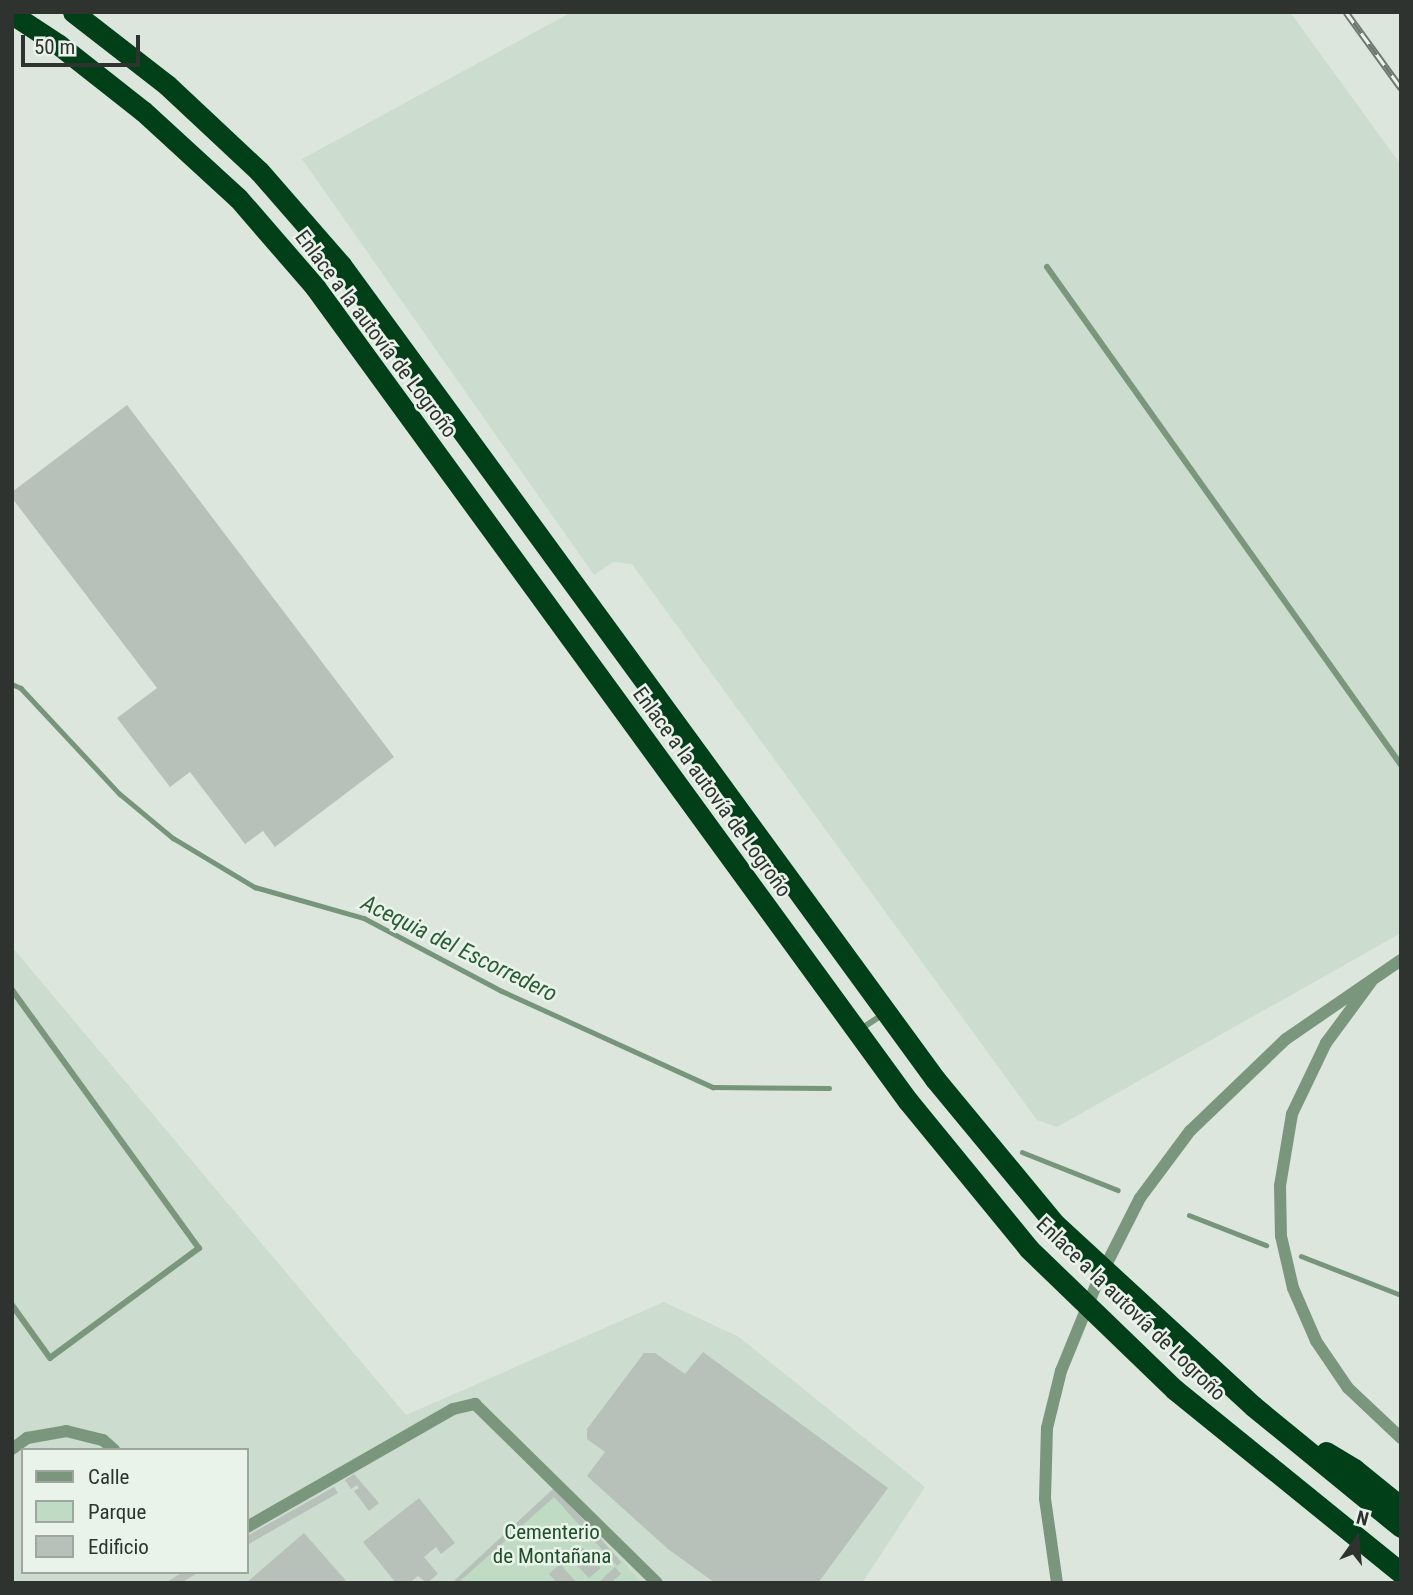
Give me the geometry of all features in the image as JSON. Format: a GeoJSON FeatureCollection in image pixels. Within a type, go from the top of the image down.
{"type":"FeatureCollection","features":[{"type":"Feature","properties":{"kind":"highway","name":"Enlace a la autovía de Logroño"},"geometry":{"type":"LineString","coordinates":[[73,12],[167,85],[259,171],[341,265],[935,1079],[1055,1224],[1253,1406],[1401,1527]]}},
{"type":"Feature","properties":{"kind":"highway","name":"Enlace a la autovía de Logroño"},"geometry":{"type":"LineString","coordinates":[[12,14],[59,45],[143,111],[238,198],[314,288],[856,1032],[908,1101],[1029,1249],[1174,1389],[1401,1573]]}},
{"type":"Feature","properties":{"kind":"highway"},"geometry":{"type":"LineString","coordinates":[[1253,1406],[1354,1469],[1401,1507]]}},
{"type":"Feature","properties":{"kind":"highway"},"geometry":{"type":"LineString","coordinates":[[1323,1511],[1343,1542],[1390,1583]]}},
{"type":"Feature","properties":{"kind":"street"},"geometry":{"type":"LineString","coordinates":[[1057,1583],[1045,1499],[1047,1428],[1061,1371],[1097,1283],[1140,1198],[1190,1131],[1286,1039],[1378,973],[1401,960]]}},
{"type":"Feature","properties":{"kind":"street"},"geometry":{"type":"LineString","coordinates":[[1378,973],[1326,1043],[1301,1089],[1286,1136],[1280,1211],[1283,1248],[1293,1288],[1317,1341],[1348,1388],[1401,1438]]}},
{"type":"Feature","properties":{"kind":"street"},"geometry":{"type":"LineString","coordinates":[[248,1526],[453,1409],[475,1404],[657,1583]]}},
{"type":"Feature","properties":{"kind":"street"},"geometry":{"type":"LineString","coordinates":[[12,1448],[27,1438],[66,1431],[103,1440],[112,1448]]}},
{"type":"Feature","properties":{"kind":"lane"},"geometry":{"type":"LineString","coordinates":[[1047,267],[1401,765]]}},
{"type":"Feature","properties":{"kind":"lane"},"geometry":{"type":"LineString","coordinates":[[12,990],[200,1248],[50,1358],[12,1306]]}},
{"type":"Feature","properties":{"kind":"lane"},"geometry":{"type":"LineString","coordinates":[[856,1032],[887,1012]]}},
{"type":"Feature","properties":{"kind":"shaded area"},"geometry":{"type":"Polygon","coordinates":[[[572,12],[1290,12],[1401,165],[1401,933],[1057,1127],[1037,1120],[632,564],[613,562],[594,575],[302,159],[572,12]]]}},
{"type":"Feature","properties":{"kind":"shaded area"},"geometry":{"type":"Polygon","coordinates":[[[12,947],[406,1415],[664,1302],[739,1337],[925,1487],[862,1583],[12,1583],[12,947]]]}},
{"type":"Feature","properties":{"kind":"green space","name":"Cementerio de Montañana"},"geometry":{"type":"Polygon","coordinates":[[[554,1488],[642,1583],[451,1583],[554,1488]]]}},
{"type":"Feature","properties":{"kind":"building"},"geometry":{"type":"Polygon","coordinates":[[[127,405],[394,757],[275,847],[263,831],[245,844],[190,772],[170,787],[117,718],[157,688],[12,498],[12,492],[127,405]]]}},
{"type":"Feature","properties":{"kind":"building"},"geometry":{"type":"Polygon","coordinates":[[[703,1352],[888,1488],[818,1583],[715,1583],[668,1549],[587,1476],[605,1452],[587,1439],[587,1429],[644,1353],[655,1353],[685,1374],[703,1352]]]}},
{"type":"Feature","properties":{"kind":"building"},"geometry":{"type":"Polygon","coordinates":[[[354,1474],[379,1503],[369,1511],[354,1491],[359,1488],[357,1485],[351,1489],[345,1480],[354,1474]]]}},
{"type":"Feature","properties":{"kind":"building"},"geometry":{"type":"Polygon","coordinates":[[[334,1487],[338,1493],[248,1544],[248,1535],[334,1487]]]}},
{"type":"Feature","properties":{"kind":"building"},"geometry":{"type":"Polygon","coordinates":[[[554,1488],[587,1524],[582,1528],[554,1497],[458,1583],[455,1580],[554,1488]]]}},
{"type":"Feature","properties":{"kind":"building"},"geometry":{"type":"Polygon","coordinates":[[[419,1498],[455,1543],[441,1554],[436,1547],[424,1557],[438,1574],[427,1583],[418,1576],[409,1583],[396,1583],[363,1542],[419,1498]]]}},
{"type":"Feature","properties":{"kind":"building"},"geometry":{"type":"Polygon","coordinates":[[[592,1529],[621,1562],[617,1566],[587,1533],[592,1529]]]}},
{"type":"Feature","properties":{"kind":"building"},"geometry":{"type":"Polygon","coordinates":[[[304,1533],[348,1583],[246,1583],[304,1533]]]}},
{"type":"Feature","properties":{"kind":"building"},"geometry":{"type":"Polygon","coordinates":[[[581,1546],[601,1568],[589,1578],[569,1557],[581,1546]]]}},
{"type":"Feature","properties":{"kind":"building"},"geometry":{"type":"Polygon","coordinates":[[[560,1564],[577,1583],[557,1583],[549,1574],[560,1564]]]}},
{"type":"Feature","properties":{"kind":"building"},"geometry":{"type":"Polygon","coordinates":[[[615,1567],[621,1574],[611,1583],[598,1583],[615,1567]]]}},
{"type":"Feature","properties":{"kind":"building"},"geometry":{"type":"Polygon","coordinates":[[[180,1574],[196,1574],[181,1583],[165,1583],[180,1574]]]}},
{"type":"Feature","properties":{"kind":"waterway","name":"Acequia del Escorredero"},"geometry":{"type":"LineString","coordinates":[[12,684],[21,688],[120,794],[173,838],[255,887],[364,918],[502,991],[713,1087],[829,1088]]}},
{"type":"Feature","properties":{"kind":"waterway","name":"Acequia del Escorredero"},"geometry":{"type":"LineString","coordinates":[[1022,1152],[1118,1190]]}},
{"type":"Feature","properties":{"kind":"waterway","name":"Acequia del Escorredero"},"geometry":{"type":"LineString","coordinates":[[1189,1215],[1266,1245]]}},
{"type":"Feature","properties":{"kind":"waterway","name":"Acequia del Escorredero"},"geometry":{"type":"LineString","coordinates":[[1301,1256],[1401,1295]]}},
{"type":"Feature","properties":{"kind":"railway"},"geometry":{"type":"LineString","coordinates":[[1346,12],[1401,88]]}}]}
